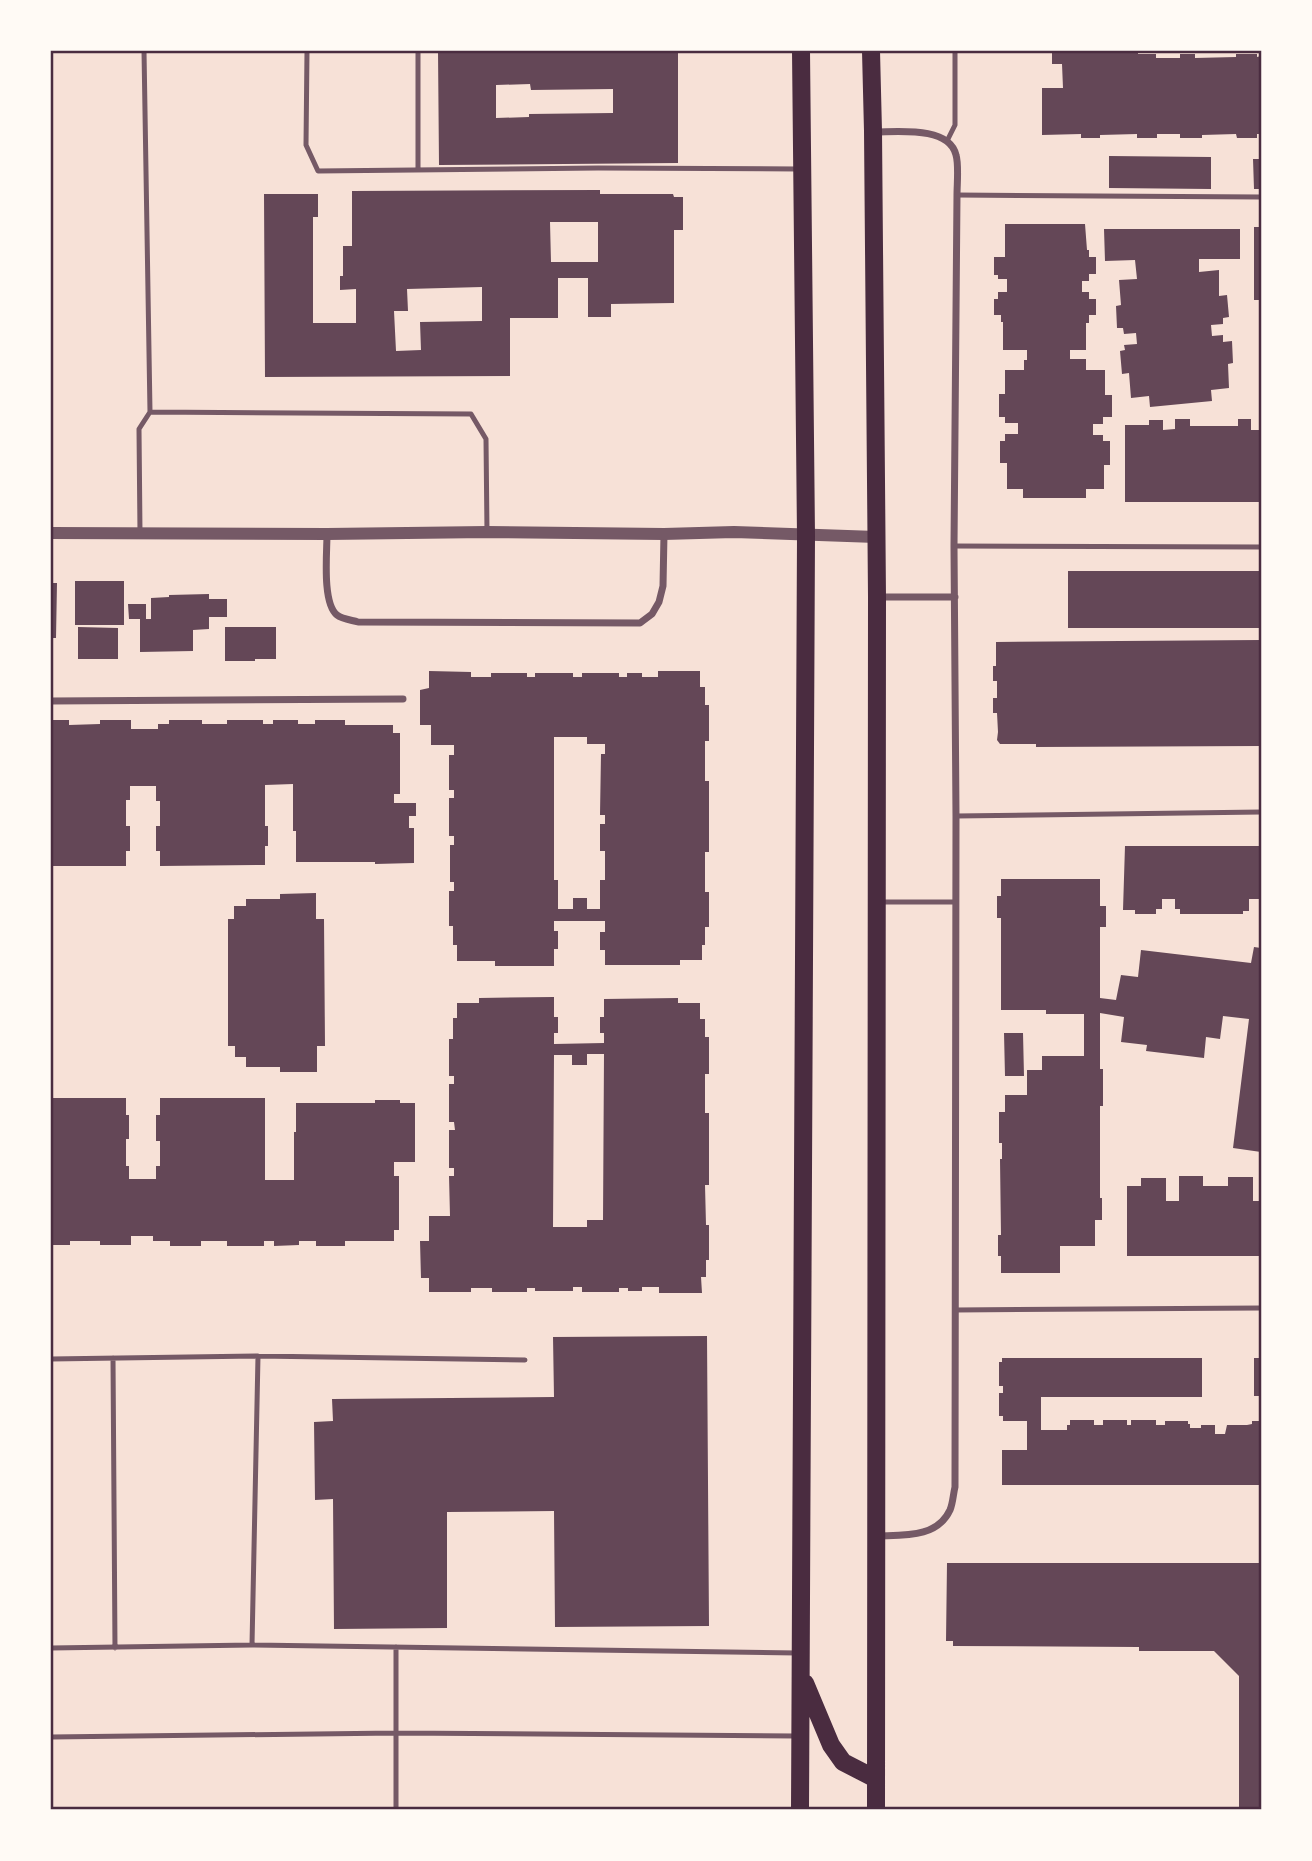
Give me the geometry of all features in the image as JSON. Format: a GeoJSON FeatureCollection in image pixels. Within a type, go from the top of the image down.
{"type":"FeatureCollection","features":[{"type":"Feature","properties":{"kind":"main road"},"geometry":{"type":"LineString","coordinates":[[800,1810],[806,536],[801,51]]}},
{"type":"Feature","properties":{"kind":"main road"},"geometry":{"type":"LineString","coordinates":[[871,51],[877,597],[876,1810]]}},
{"type":"Feature","properties":{"kind":"main road"},"geometry":{"type":"LineString","coordinates":[[801,1673],[831,1745],[844,1762],[876,1779]]}},
{"type":"Feature","properties":{"kind":"street"},"geometry":{"type":"LineString","coordinates":[[873,131],[937,135],[947,141],[956,154],[957,195],[954,546],[955,1488],[949,1511],[937,1525],[920,1534],[877,1536]]}},
{"type":"Feature","properties":{"kind":"street"},"geometry":{"type":"LineString","coordinates":[[51,533],[734,532],[876,537]]}},
{"type":"Feature","properties":{"kind":"street"},"geometry":{"type":"LineString","coordinates":[[327,534],[329,606],[338,617],[358,622],[640,623],[652,614],[659,602],[663,586],[664,534]]}},
{"type":"Feature","properties":{"kind":"street"},"geometry":{"type":"LineString","coordinates":[[877,597],[955,597]]}},
{"type":"Feature","properties":{"kind":"street"},"geometry":{"type":"LineString","coordinates":[[51,701],[403,699]]}},
{"type":"Feature","properties":{"kind":"lane"},"geometry":{"type":"LineString","coordinates":[[140,533],[139,429],[150,412],[144,51]]}},
{"type":"Feature","properties":{"kind":"lane"},"geometry":{"type":"LineString","coordinates":[[307,51],[306,145],[318,171],[802,169]]}},
{"type":"Feature","properties":{"kind":"lane"},"geometry":{"type":"LineString","coordinates":[[418,51],[418,170]]}},
{"type":"Feature","properties":{"kind":"lane"},"geometry":{"type":"LineString","coordinates":[[947,141],[955,125],[956,51]]}},
{"type":"Feature","properties":{"kind":"lane"},"geometry":{"type":"LineString","coordinates":[[957,195],[1261,197]]}},
{"type":"Feature","properties":{"kind":"lane"},"geometry":{"type":"LineString","coordinates":[[150,412],[471,414],[486,439],[487,532]]}},
{"type":"Feature","properties":{"kind":"lane"},"geometry":{"type":"LineString","coordinates":[[954,546],[1261,547]]}},
{"type":"Feature","properties":{"kind":"lane"},"geometry":{"type":"LineString","coordinates":[[956,816],[1261,812]]}},
{"type":"Feature","properties":{"kind":"lane"},"geometry":{"type":"LineString","coordinates":[[877,902],[956,902]]}},
{"type":"Feature","properties":{"kind":"lane"},"geometry":{"type":"LineString","coordinates":[[956,1310],[1261,1308]]}},
{"type":"Feature","properties":{"kind":"lane"},"geometry":{"type":"LineString","coordinates":[[252,1645],[258,1356]]}},
{"type":"Feature","properties":{"kind":"lane"},"geometry":{"type":"LineString","coordinates":[[51,1359],[258,1356],[525,1360]]}},
{"type":"Feature","properties":{"kind":"lane"},"geometry":{"type":"LineString","coordinates":[[113,1358],[114,1647]]}},
{"type":"Feature","properties":{"kind":"lane"},"geometry":{"type":"LineString","coordinates":[[51,1648],[252,1645],[801,1653]]}},
{"type":"Feature","properties":{"kind":"lane"},"geometry":{"type":"LineString","coordinates":[[396,1647],[396,1810]]}},
{"type":"Feature","properties":{"kind":"lane"},"geometry":{"type":"LineString","coordinates":[[51,1737],[396,1733],[801,1737]]}},
{"type":"Feature","properties":{"kind":"building"},"geometry":{"type":"Polygon","coordinates":[[[438,51],[678,51],[678,163],[439,165],[438,51]],[[530,84],[496,85],[496,118],[529,117],[529,114],[613,113],[613,89],[531,90],[530,84]]]}},
{"type":"Feature","properties":{"kind":"building"},"geometry":{"type":"Polygon","coordinates":[[[1052,51],[1138,51],[1138,54],[1156,54],[1156,58],[1180,58],[1180,54],[1195,54],[1195,58],[1257,54],[1257,57],[1261,56],[1261,134],[1257,134],[1257,138],[1237,138],[1236,134],[1202,135],[1202,138],[1180,138],[1180,134],[1157,134],[1157,138],[1137,138],[1137,134],[1100,135],[1100,138],[1081,138],[1081,134],[1042,135],[1042,88],[1063,88],[1062,64],[1052,64],[1052,51]]]}},
{"type":"Feature","properties":{"kind":"building"},"geometry":{"type":"Polygon","coordinates":[[[1109,156],[1211,157],[1211,189],[1109,188],[1109,156]]]}},
{"type":"Feature","properties":{"kind":"building"},"geometry":{"type":"Polygon","coordinates":[[[1253,159],[1261,159],[1261,189],[1254,189],[1253,159]]]}},
{"type":"Feature","properties":{"kind":"building"},"geometry":{"type":"Polygon","coordinates":[[[600,190],[600,194],[673,194],[674,197],[683,197],[683,230],[674,230],[674,303],[611,304],[611,317],[588,317],[588,278],[558,278],[558,318],[510,318],[510,376],[265,377],[264,194],[318,194],[318,217],[313,217],[313,323],[356,323],[356,289],[340,290],[343,246],[352,246],[352,191],[600,190]],[[550,222],[551,262],[598,262],[598,222],[550,222]],[[482,287],[407,289],[408,311],[394,311],[396,351],[421,350],[420,322],[482,321],[482,287]]]}},
{"type":"Feature","properties":{"kind":"building"},"geometry":{"type":"Polygon","coordinates":[[[1005,224],[1085,224],[1089,257],[1096,257],[1096,274],[1089,274],[1089,281],[1082,281],[1082,292],[1089,292],[1089,299],[1096,299],[1096,315],[1089,315],[1089,323],[1086,323],[1086,350],[1070,350],[1070,359],[1086,359],[1086,370],[1105,370],[1105,395],[1112,395],[1112,417],[1103,417],[1103,424],[1093,424],[1093,435],[1103,435],[1103,441],[1110,441],[1110,465],[1104,465],[1104,489],[1086,489],[1086,498],[1023,498],[1023,489],[1007,489],[1007,463],[1000,463],[1000,441],[1005,441],[1005,434],[1018,434],[1018,423],[1005,423],[1005,417],[999,417],[999,394],[1005,394],[1005,370],[1024,370],[1027,350],[1003,350],[1003,322],[1001,315],[994,315],[994,299],[998,299],[998,292],[1007,292],[1007,279],[998,279],[998,275],[994,275],[994,257],[1005,257],[1005,224]]]}},
{"type":"Feature","properties":{"kind":"building"},"geometry":{"type":"Polygon","coordinates":[[[1254,227],[1261,227],[1261,300],[1254,300],[1254,227]]]}},
{"type":"Feature","properties":{"kind":"building"},"geometry":{"type":"Polygon","coordinates":[[[1104,229],[1240,229],[1240,259],[1199,259],[1199,272],[1219,270],[1219,296],[1227,295],[1229,317],[1223,318],[1223,324],[1211,325],[1212,336],[1223,335],[1223,342],[1232,341],[1233,363],[1228,364],[1229,388],[1211,390],[1212,401],[1150,407],[1149,396],[1131,398],[1129,373],[1122,374],[1120,351],[1125,350],[1124,345],[1137,344],[1136,333],[1124,334],[1123,328],[1117,328],[1116,306],[1121,305],[1119,280],[1137,279],[1135,260],[1105,261],[1104,229]]]}},
{"type":"Feature","properties":{"kind":"building"},"geometry":{"type":"Polygon","coordinates":[[[1175,419],[1190,419],[1190,426],[1238,426],[1238,419],[1251,419],[1251,430],[1261,430],[1261,502],[1125,502],[1125,425],[1149,425],[1149,420],[1163,420],[1163,430],[1175,429],[1175,419]]]}},
{"type":"Feature","properties":{"kind":"building"},"geometry":{"type":"Polygon","coordinates":[[[1068,571],[1261,571],[1261,628],[1068,628],[1068,571]]]}},
{"type":"Feature","properties":{"kind":"building"},"geometry":{"type":"Polygon","coordinates":[[[75,581],[124,581],[124,625],[75,625],[75,581]]]}},
{"type":"Feature","properties":{"kind":"building"},"geometry":{"type":"Polygon","coordinates":[[[51,583],[57,583],[56,638],[51,638],[51,583]]]}},
{"type":"Feature","properties":{"kind":"building"},"geometry":{"type":"Polygon","coordinates":[[[209,594],[209,599],[227,599],[227,617],[209,617],[209,629],[193,630],[193,651],[140,652],[140,619],[129,619],[128,604],[146,604],[146,619],[151,619],[151,598],[209,594]]]}},
{"type":"Feature","properties":{"kind":"building"},"geometry":{"type":"Polygon","coordinates":[[[78,627],[118,628],[118,659],[78,659],[78,627]]]}},
{"type":"Feature","properties":{"kind":"building"},"geometry":{"type":"Polygon","coordinates":[[[225,627],[276,627],[276,659],[225,661],[225,627]]]}},
{"type":"Feature","properties":{"kind":"building"},"geometry":{"type":"Polygon","coordinates":[[[1261,640],[1261,746],[1036,747],[1036,744],[1000,744],[997,740],[997,713],[993,713],[993,698],[997,698],[997,681],[993,681],[996,642],[1261,640]]]}},
{"type":"Feature","properties":{"kind":"building"},"geometry":{"type":"Polygon","coordinates":[[[429,671],[471,672],[471,677],[491,677],[491,673],[527,673],[527,677],[535,677],[535,673],[573,673],[573,677],[582,677],[582,673],[619,673],[619,677],[627,677],[627,673],[642,673],[642,677],[658,677],[658,671],[700,671],[700,687],[705,687],[705,705],[709,705],[709,741],[705,741],[705,781],[709,781],[709,852],[705,852],[705,892],[709,892],[709,927],[705,927],[702,960],[680,960],[680,965],[605,965],[605,950],[600,950],[600,932],[605,932],[605,921],[554,921],[554,931],[558,931],[558,949],[554,949],[554,966],[495,966],[495,961],[457,961],[457,945],[453,945],[453,926],[449,926],[449,891],[454,891],[454,882],[450,882],[450,845],[454,845],[454,836],[449,836],[449,798],[454,798],[454,790],[449,790],[449,755],[454,755],[454,745],[431,745],[431,725],[420,725],[420,690],[429,688],[429,671]],[[554,737],[554,880],[558,880],[558,909],[573,909],[573,898],[587,898],[587,909],[600,909],[600,880],[605,880],[605,851],[600,851],[600,824],[605,824],[605,815],[600,815],[601,754],[605,754],[605,744],[587,744],[587,737],[554,737]]]}},
{"type":"Feature","properties":{"kind":"building"},"geometry":{"type":"Polygon","coordinates":[[[51,720],[69,720],[69,725],[100,724],[100,720],[131,720],[131,729],[158,729],[158,724],[169,724],[169,720],[202,720],[202,724],[227,724],[227,720],[263,720],[263,724],[273,724],[273,720],[298,720],[298,724],[315,724],[315,720],[345,720],[345,725],[393,725],[393,733],[400,733],[400,794],[394,794],[394,803],[416,803],[416,816],[409,816],[409,828],[414,828],[414,863],[296,862],[293,784],[265,785],[268,846],[265,846],[265,865],[160,866],[160,851],[156,851],[156,826],[160,826],[160,801],[156,801],[156,786],[130,786],[130,800],[126,800],[130,851],[126,851],[126,866],[51,866],[51,720]]]}},
{"type":"Feature","properties":{"kind":"building"},"geometry":{"type":"Polygon","coordinates":[[[1125,846],[1261,846],[1261,899],[1249,899],[1249,911],[1243,911],[1243,914],[1180,914],[1180,909],[1175,909],[1175,899],[1162,899],[1162,909],[1156,909],[1156,914],[1135,914],[1135,910],[1123,910],[1125,846]]]}},
{"type":"Feature","properties":{"kind":"building"},"geometry":{"type":"Polygon","coordinates":[[[1001,879],[1100,879],[1100,906],[1106,906],[1106,927],[1100,927],[1100,998],[1116,1000],[1121,975],[1138,977],[1141,950],[1251,963],[1254,947],[1261,948],[1261,1152],[1233,1148],[1249,1019],[1223,1016],[1220,1039],[1206,1037],[1204,1058],[1146,1051],[1147,1045],[1121,1042],[1124,1017],[1100,1013],[1100,1069],[1103,1069],[1103,1106],[1100,1106],[1102,1220],[1095,1220],[1095,1246],[1060,1246],[1060,1273],[1001,1273],[1001,1256],[998,1256],[998,1235],[1001,1235],[1002,1159],[999,1112],[1005,1112],[1005,1095],[1027,1095],[1027,1070],[1042,1070],[1042,1056],[1084,1056],[1084,1014],[1046,1014],[1046,1010],[1001,1010],[1001,918],[997,918],[997,896],[1001,896],[1001,879]]]}},
{"type":"Feature","properties":{"kind":"building"},"geometry":{"type":"Polygon","coordinates":[[[316,893],[316,919],[324,919],[325,1046],[317,1046],[317,1072],[280,1072],[280,1067],[246,1067],[246,1057],[235,1057],[235,1046],[228,1046],[228,919],[234,919],[234,906],[246,906],[246,899],[280,899],[280,894],[316,893]]]}},
{"type":"Feature","properties":{"kind":"building"},"geometry":{"type":"Polygon","coordinates":[[[554,997],[554,1017],[558,1017],[558,1033],[554,1033],[554,1044],[604,1043],[604,1033],[600,1033],[600,1017],[604,1017],[604,999],[678,998],[678,1003],[700,1003],[700,1019],[705,1019],[705,1037],[709,1037],[705,1113],[709,1113],[709,1185],[705,1185],[709,1260],[706,1260],[706,1277],[701,1277],[702,1293],[659,1293],[659,1287],[642,1287],[642,1291],[619,1288],[619,1292],[582,1292],[582,1287],[573,1287],[573,1291],[535,1291],[535,1288],[527,1288],[527,1292],[492,1292],[492,1288],[471,1288],[471,1292],[429,1292],[429,1278],[421,1278],[420,1241],[429,1241],[429,1216],[450,1216],[449,1176],[454,1176],[454,1168],[449,1168],[449,1130],[455,1130],[454,1122],[449,1122],[449,1084],[454,1084],[454,1076],[449,1076],[449,1039],[453,1039],[453,1018],[457,1018],[457,1003],[479,1003],[479,998],[554,997]],[[587,1054],[587,1065],[572,1065],[572,1055],[554,1055],[553,1227],[587,1227],[587,1220],[603,1220],[604,1054],[587,1054]]]}},
{"type":"Feature","properties":{"kind":"building"},"geometry":{"type":"Polygon","coordinates":[[[1004,1033],[1023,1033],[1024,1076],[1005,1076],[1004,1033]]]}},
{"type":"Feature","properties":{"kind":"building"},"geometry":{"type":"Polygon","coordinates":[[[51,1098],[126,1098],[129,1139],[126,1139],[126,1166],[129,1166],[129,1179],[156,1179],[156,1166],[160,1166],[156,1115],[160,1115],[160,1098],[265,1098],[265,1180],[294,1180],[296,1103],[375,1103],[375,1100],[400,1100],[400,1103],[415,1103],[415,1162],[394,1162],[394,1176],[399,1176],[399,1230],[394,1230],[394,1241],[345,1241],[345,1246],[316,1246],[316,1241],[299,1241],[299,1245],[274,1246],[274,1241],[264,1241],[264,1246],[227,1246],[227,1241],[201,1241],[201,1246],[170,1246],[170,1241],[153,1241],[153,1236],[131,1236],[131,1245],[70,1241],[70,1245],[51,1245],[51,1098]]]}},
{"type":"Feature","properties":{"kind":"building"},"geometry":{"type":"Polygon","coordinates":[[[1179,1176],[1203,1176],[1203,1186],[1228,1186],[1228,1177],[1253,1177],[1253,1201],[1261,1201],[1259,1256],[1127,1256],[1127,1186],[1141,1186],[1141,1178],[1166,1178],[1166,1201],[1179,1201],[1179,1176]]]}},
{"type":"Feature","properties":{"kind":"building"},"geometry":{"type":"Polygon","coordinates":[[[707,1336],[709,1626],[555,1627],[554,1511],[447,1512],[447,1628],[334,1629],[333,1499],[315,1500],[314,1422],[333,1421],[332,1399],[554,1397],[553,1337],[707,1336]]]}},
{"type":"Feature","properties":{"kind":"building"},"geometry":{"type":"Polygon","coordinates":[[[1002,1358],[1202,1358],[1202,1397],[1041,1397],[1041,1430],[1067,1430],[1070,1420],[1094,1420],[1094,1425],[1103,1425],[1103,1420],[1127,1420],[1127,1425],[1131,1425],[1131,1420],[1156,1420],[1156,1425],[1165,1425],[1165,1421],[1188,1421],[1190,1428],[1215,1425],[1215,1434],[1225,1434],[1227,1425],[1247,1425],[1252,1424],[1252,1421],[1261,1421],[1261,1485],[1002,1485],[1002,1450],[1027,1450],[1027,1421],[1003,1421],[1003,1416],[999,1416],[999,1393],[1003,1393],[1003,1386],[999,1386],[999,1362],[1002,1362],[1002,1358]]]}},
{"type":"Feature","properties":{"kind":"building"},"geometry":{"type":"Polygon","coordinates":[[[1254,1358],[1261,1358],[1261,1396],[1254,1396],[1254,1358]]]}},
{"type":"Feature","properties":{"kind":"building"},"geometry":{"type":"Polygon","coordinates":[[[947,1563],[1261,1563],[1261,1810],[1239,1810],[1239,1676],[1214,1651],[1139,1651],[1139,1647],[953,1646],[953,1641],[946,1641],[947,1563]]]}}]}
